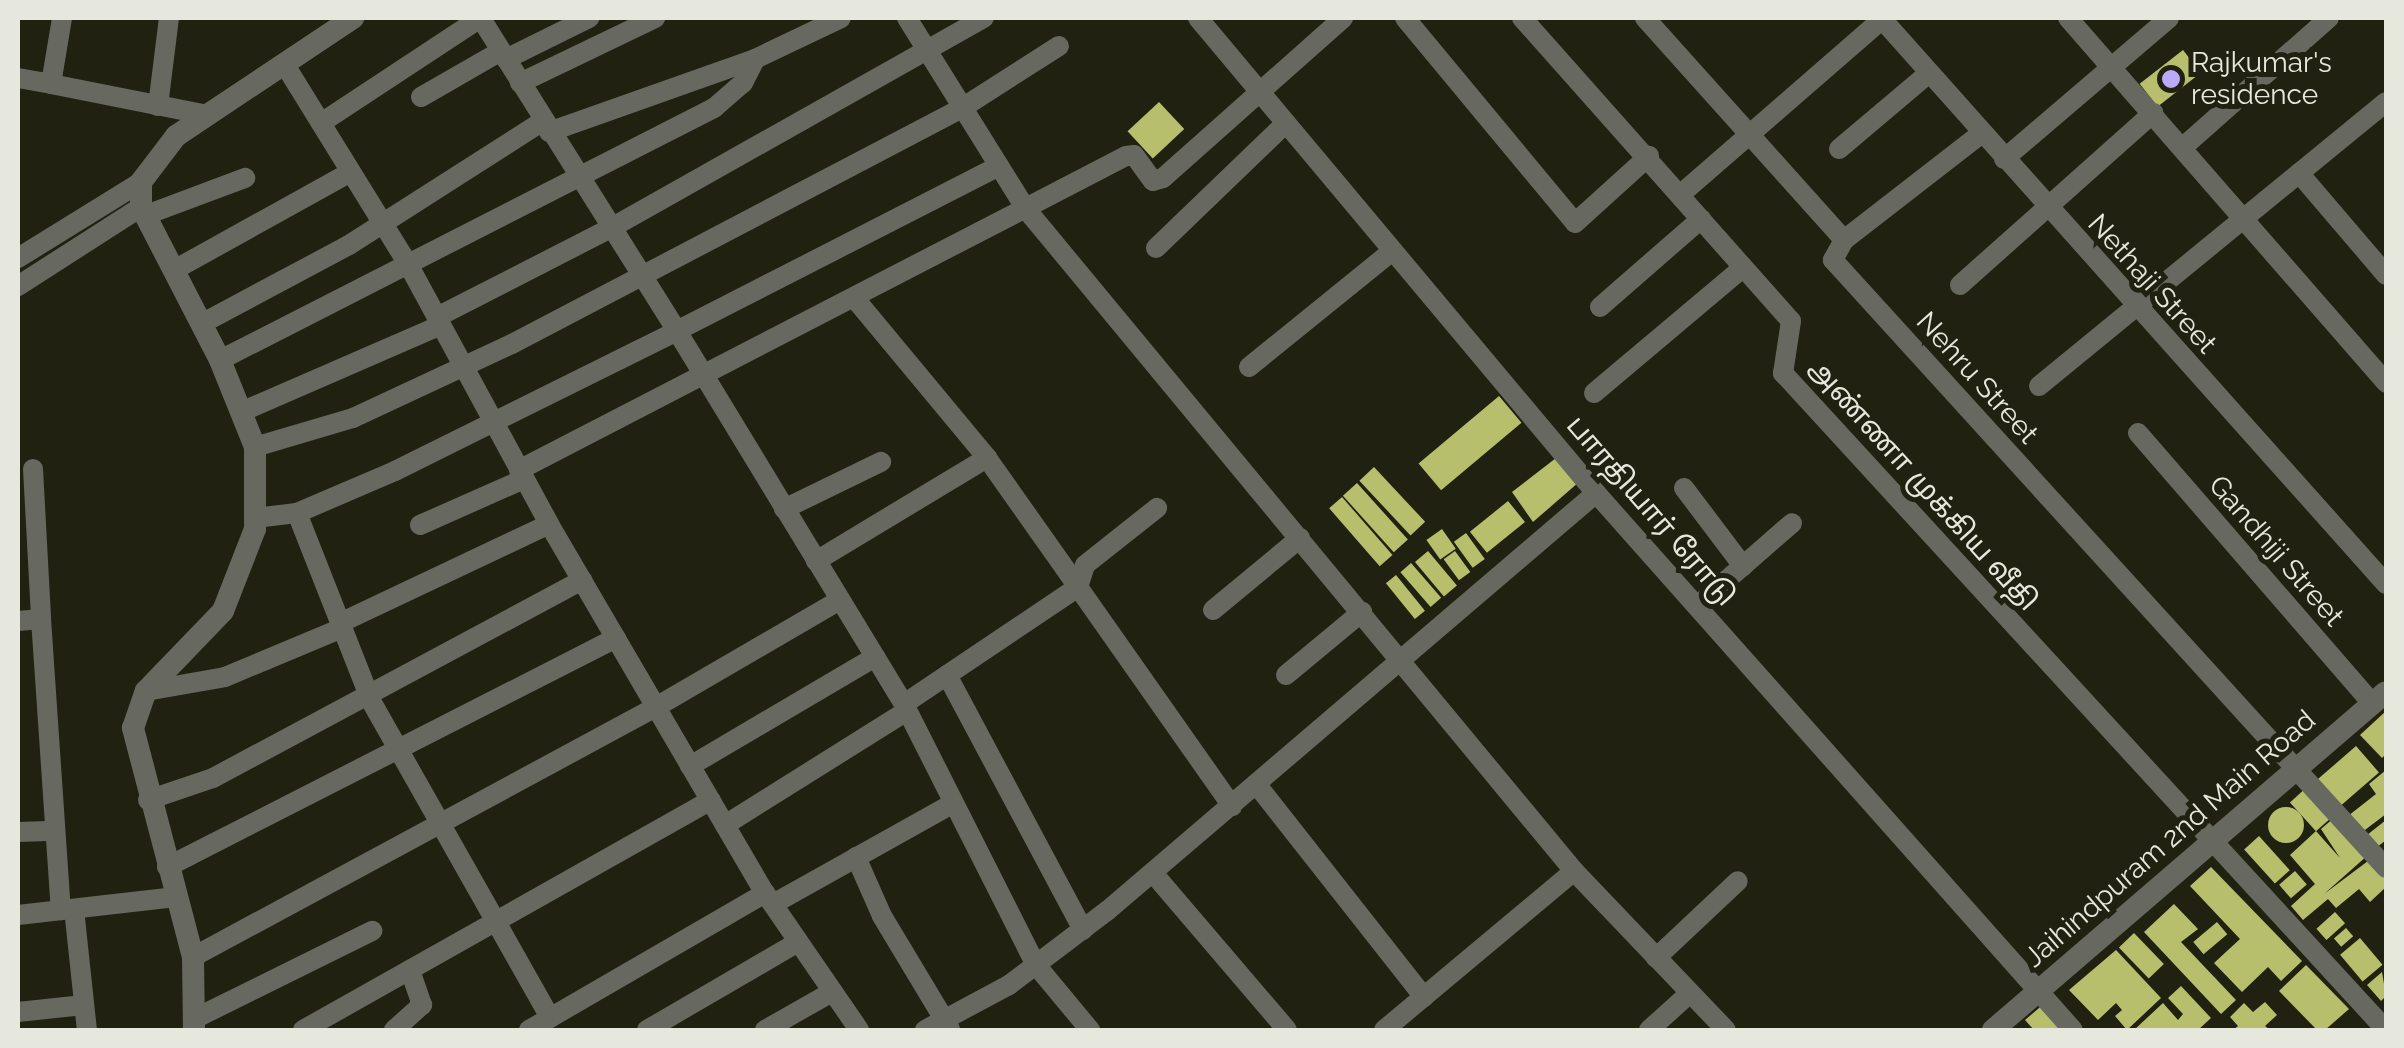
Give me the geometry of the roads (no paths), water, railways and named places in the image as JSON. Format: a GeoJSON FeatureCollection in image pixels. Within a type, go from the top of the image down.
{"type":"FeatureCollection","features":[{"type":"Feature","properties":{"kind":"street"},"geometry":{"type":"LineString","coordinates":[[51,84],[62,18]]}},
{"type":"Feature","properties":{"kind":"street"},"geometry":{"type":"LineString","coordinates":[[158,106],[169,18]]}},
{"type":"Feature","properties":{"kind":"street"},"geometry":{"type":"LineString","coordinates":[[18,258],[141,182],[155,156],[208,116],[293,75],[353,18]]}},
{"type":"Feature","properties":{"kind":"street"},"geometry":{"type":"LineString","coordinates":[[321,122],[481,18],[906,707],[1036,966],[1090,1030]]}},
{"type":"Feature","properties":{"kind":"street"},"geometry":{"type":"LineString","coordinates":[[421,97],[589,18]]}},
{"type":"Feature","properties":{"kind":"street"},"geometry":{"type":"LineString","coordinates":[[520,83],[655,18]]}},
{"type":"Feature","properties":{"kind":"street"},"geometry":{"type":"LineString","coordinates":[[217,315],[383,224],[546,126],[755,60],[842,18]]}},
{"type":"Feature","properties":{"kind":"street"},"geometry":{"type":"LineString","coordinates":[[907,18],[1026,209],[1574,872],[1726,1030]]}},
{"type":"Feature","properties":{"kind":"street"},"geometry":{"type":"LineString","coordinates":[[241,412],[439,321],[928,53],[984,18]]}},
{"type":"Feature","properties":{"kind":"street","name":"பாரதியார் ரோடு"},"geometry":{"type":"LineString","coordinates":[[1198,18],[1596,493],[2074,1030]]}},
{"type":"Feature","properties":{"kind":"street"},"geometry":{"type":"LineString","coordinates":[[420,525],[1130,154],[1149,178],[1164,178],[1342,18]]}},
{"type":"Feature","properties":{"kind":"street"},"geometry":{"type":"LineString","coordinates":[[1405,18],[1575,223],[1649,156]]}},
{"type":"Feature","properties":{"kind":"street","name":"அண்ணா முக்கிய வீதி"},"geometry":{"type":"LineString","coordinates":[[1522,18],[1649,156],[1741,269],[1791,320],[1783,372],[2211,842]]}},
{"type":"Feature","properties":{"kind":"street"},"geometry":{"type":"LineString","coordinates":[[1645,18],[1844,240],[1982,133]]}},
{"type":"Feature","properties":{"kind":"street"},"geometry":{"type":"LineString","coordinates":[[1681,194],[1882,18]]}},
{"type":"Feature","properties":{"kind":"street","name":"Nethaji Street"},"geometry":{"type":"LineString","coordinates":[[1882,18],[2133,306],[2386,584]]}},
{"type":"Feature","properties":{"kind":"street"},"geometry":{"type":"LineString","coordinates":[[2068,18],[2386,383]]}},
{"type":"Feature","properties":{"kind":"street"},"geometry":{"type":"LineString","coordinates":[[2004,159],[2169,18]]}},
{"type":"Feature","properties":{"kind":"street"},"geometry":{"type":"LineString","coordinates":[[2182,148],[2330,18]]}},
{"type":"Feature","properties":{"kind":"street"},"geometry":{"type":"LineString","coordinates":[[271,445],[353,418],[642,277],[962,108],[1060,46]]}},
{"type":"Feature","properties":{"kind":"street"},"geometry":{"type":"LineString","coordinates":[[236,352],[575,174],[714,108],[742,82],[755,60]]}},
{"type":"Feature","properties":{"kind":"street"},"geometry":{"type":"LineString","coordinates":[[1839,149],[1929,72]]}},
{"type":"Feature","properties":{"kind":"street"},"geometry":{"type":"LineString","coordinates":[[293,75],[408,264],[549,524],[690,766],[769,899],[859,1030]]}},
{"type":"Feature","properties":{"kind":"street"},"geometry":{"type":"LineString","coordinates":[[18,78],[208,116]]}},
{"type":"Feature","properties":{"kind":"street"},"geometry":{"type":"LineString","coordinates":[[2039,386],[2386,102]]}},
{"type":"Feature","properties":{"kind":"street"},"geometry":{"type":"LineString","coordinates":[[1960,285],[2153,113]]}},
{"type":"Feature","properties":{"kind":"street"},"geometry":{"type":"LineString","coordinates":[[1156,248],[1285,124]]}},
{"type":"Feature","properties":{"kind":"street"},"geometry":{"type":"LineString","coordinates":[[264,517],[297,513],[492,420],[999,166]]}},
{"type":"Feature","properties":{"kind":"street"},"geometry":{"type":"LineString","coordinates":[[188,262],[351,172]]}},
{"type":"Feature","properties":{"kind":"street"},"geometry":{"type":"LineString","coordinates":[[2299,173],[2386,275]]}},
{"type":"Feature","properties":{"kind":"street"},"geometry":{"type":"LineString","coordinates":[[18,286],[144,211],[178,205],[246,178]]}},
{"type":"Feature","properties":{"kind":"street"},"geometry":{"type":"LineString","coordinates":[[141,182],[144,211],[188,262],[236,352],[241,412],[271,445],[264,517],[224,611],[146,691],[133,728],[165,795],[181,862],[176,897],[204,951],[194,1025]]}},
{"type":"Feature","properties":{"kind":"street"},"geometry":{"type":"LineString","coordinates":[[1600,307],[1702,220]]}},
{"type":"Feature","properties":{"kind":"street","name":"Nehru Street"},"geometry":{"type":"LineString","coordinates":[[1844,240],[1833,260],[2296,771]]}},
{"type":"Feature","properties":{"kind":"street"},"geometry":{"type":"LineString","coordinates":[[1249,367],[1392,251]]}},
{"type":"Feature","properties":{"kind":"street"},"geometry":{"type":"LineString","coordinates":[[1594,393],[1741,269]]}},
{"type":"Feature","properties":{"kind":"street"},"geometry":{"type":"LineString","coordinates":[[856,300],[987,458],[1232,806]]}},
{"type":"Feature","properties":{"kind":"street","name":"Gandhiji Street"},"geometry":{"type":"LineString","coordinates":[[2138,434],[2380,698]]}},
{"type":"Feature","properties":{"kind":"street"},"geometry":{"type":"LineString","coordinates":[[816,561],[987,458]]}},
{"type":"Feature","properties":{"kind":"street"},"geometry":{"type":"LineString","coordinates":[[784,509],[881,462]]}},
{"type":"Feature","properties":{"kind":"street"},"geometry":{"type":"LineString","coordinates":[[33,469],[55,831],[86,1030]]}},
{"type":"Feature","properties":{"kind":"street"},"geometry":{"type":"LineString","coordinates":[[1684,488],[1743,566]]}},
{"type":"Feature","properties":{"kind":"street"},"geometry":{"type":"LineString","coordinates":[[856,857],[940,1027],[1036,966],[1083,930],[1404,662],[1596,493]]}},
{"type":"Feature","properties":{"kind":"street"},"geometry":{"type":"LineString","coordinates":[[725,825],[1078,588],[1086,566],[1157,508]]}},
{"type":"Feature","properties":{"kind":"street"},"geometry":{"type":"LineString","coordinates":[[297,513],[367,692],[436,826],[550,1018]]}},
{"type":"Feature","properties":{"kind":"street"},"geometry":{"type":"LineString","coordinates":[[1696,606],[1792,523]]}},
{"type":"Feature","properties":{"kind":"street"},"geometry":{"type":"LineString","coordinates":[[146,691],[178,689],[341,626],[549,524]]}},
{"type":"Feature","properties":{"kind":"street"},"geometry":{"type":"LineString","coordinates":[[1213,610],[1300,538]]}},
{"type":"Feature","properties":{"kind":"street"},"geometry":{"type":"LineString","coordinates":[[165,795],[582,580]]}},
{"type":"Feature","properties":{"kind":"street"},"geometry":{"type":"LineString","coordinates":[[204,951],[656,707],[840,600]]}},
{"type":"Feature","properties":{"kind":"street"},"geometry":{"type":"LineString","coordinates":[[1286,675],[1362,612]]}},
{"type":"Feature","properties":{"kind":"street"},"geometry":{"type":"LineString","coordinates":[[18,622],[42,619]]}},
{"type":"Feature","properties":{"kind":"street"},"geometry":{"type":"LineString","coordinates":[[181,862],[616,638]]}},
{"type":"Feature","properties":{"kind":"street"},"geometry":{"type":"LineString","coordinates":[[690,766],[875,657]]}},
{"type":"Feature","properties":{"kind":"street"},"geometry":{"type":"LineString","coordinates":[[947,675],[1083,930]]}},
{"type":"Feature","properties":{"kind":"street","name":"Jaihindpuram 2nd Main Road"},"geometry":{"type":"LineString","coordinates":[[1993,1030],[2380,698]]}},
{"type":"Feature","properties":{"kind":"street"},"geometry":{"type":"LineString","coordinates":[[2296,771],[2386,868]]}},
{"type":"Feature","properties":{"kind":"street"},"geometry":{"type":"LineString","coordinates":[[1257,785],[1424,996]]}},
{"type":"Feature","properties":{"kind":"street"},"geometry":{"type":"LineString","coordinates":[[303,1030],[711,800]]}},
{"type":"Feature","properties":{"kind":"street"},"geometry":{"type":"LineString","coordinates":[[529,1030],[954,803]]}},
{"type":"Feature","properties":{"kind":"street"},"geometry":{"type":"LineString","coordinates":[[18,832],[55,831]]}},
{"type":"Feature","properties":{"kind":"street"},"geometry":{"type":"LineString","coordinates":[[2211,842],[2386,1030]]}},
{"type":"Feature","properties":{"kind":"street"},"geometry":{"type":"LineString","coordinates":[[1153,872],[1287,1030]]}},
{"type":"Feature","properties":{"kind":"street"},"geometry":{"type":"LineString","coordinates":[[1384,1030],[1574,872]]}},
{"type":"Feature","properties":{"kind":"street"},"geometry":{"type":"LineString","coordinates":[[1656,958],[1738,881]]}},
{"type":"Feature","properties":{"kind":"street"},"geometry":{"type":"LineString","coordinates":[[18,915],[176,897]]}},
{"type":"Feature","properties":{"kind":"street"},"geometry":{"type":"LineString","coordinates":[[194,1025],[225,1004],[372,931]]}},
{"type":"Feature","properties":{"kind":"street"},"geometry":{"type":"LineString","coordinates":[[647,1030],[798,942]]}},
{"type":"Feature","properties":{"kind":"street"},"geometry":{"type":"LineString","coordinates":[[394,1030],[422,1005],[410,970]]}},
{"type":"Feature","properties":{"kind":"street"},"geometry":{"type":"LineString","coordinates":[[766,1030],[832,992]]}},
{"type":"Feature","properties":{"kind":"street"},"geometry":{"type":"LineString","coordinates":[[1650,1030],[1690,993]]}},
{"type":"Feature","properties":{"kind":"street"},"geometry":{"type":"LineString","coordinates":[[18,1012],[84,1004]]}},
{"type":"Feature","properties":{"kind":"place","name":"Rajkumar's residence"},"geometry":{"type":"Point","coordinates":[2171,79]}}]}
